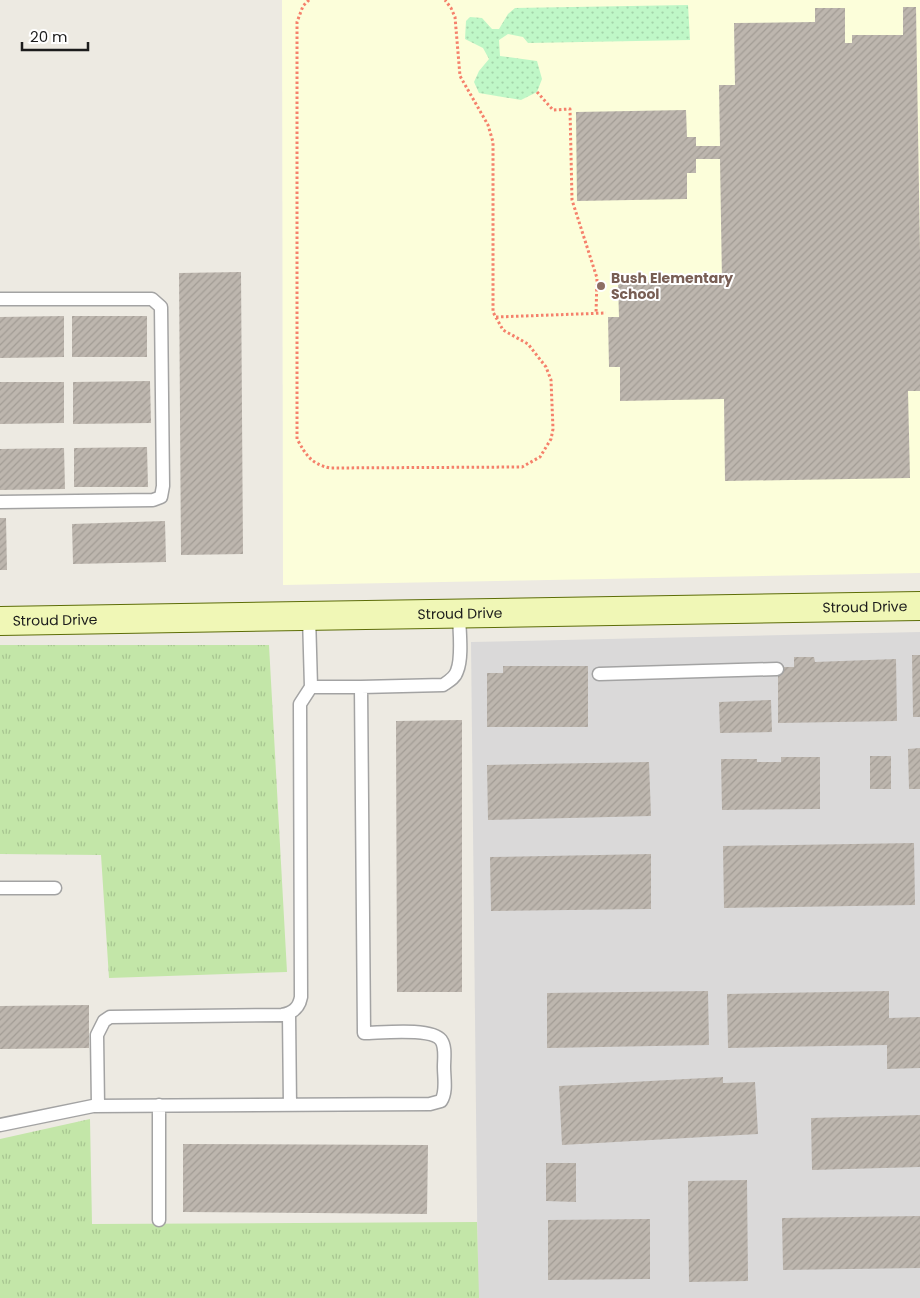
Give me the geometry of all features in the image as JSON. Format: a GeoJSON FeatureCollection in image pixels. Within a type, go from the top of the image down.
{"type":"FeatureCollection","features":[{"type":"Feature","properties":{"kind":"street","name":"Stroud Drive"},"geometry":{"type":"LineString","coordinates":[[0,621],[920,606]]}},
{"type":"Feature","properties":{"kind":"lane"},"geometry":{"type":"LineString","coordinates":[[0,299],[152,299],[161,307],[163,486],[161,497],[153,500],[0,502]]}},
{"type":"Feature","properties":{"kind":"lane"},"geometry":{"type":"LineString","coordinates":[[311,688],[443,685],[457,673],[460,664],[459,614]]}},
{"type":"Feature","properties":{"kind":"lane"},"geometry":{"type":"LineString","coordinates":[[98,1106],[97,1035],[104,1021],[110,1017],[282,1015],[289,1014],[299,1005],[301,997],[300,704],[311,688],[309,616]]}},
{"type":"Feature","properties":{"kind":"lane"},"geometry":{"type":"LineString","coordinates":[[600,674],[776,669]]}},
{"type":"Feature","properties":{"kind":"lane"},"geometry":{"type":"LineString","coordinates":[[0,1125],[98,1106],[430,1104],[440,1101],[444,1095],[444,1046],[438,1037],[422,1032],[364,1033],[361,687]]}},
{"type":"Feature","properties":{"kind":"lane"},"geometry":{"type":"LineString","coordinates":[[0,888],[55,888]]}},
{"type":"Feature","properties":{"kind":"lane"},"geometry":{"type":"LineString","coordinates":[[289,1014],[290,1105]]}},
{"type":"Feature","properties":{"kind":"lane"},"geometry":{"type":"LineString","coordinates":[[159,1105],[159,1220]]}},
{"type":"Feature","properties":{"kind":"path"},"geometry":{"type":"LineString","coordinates":[[308,0],[303,6],[297,22],[297,439],[307,457],[321,466],[330,468],[522,467],[540,457],[551,439],[553,429],[551,380],[546,367],[528,344],[503,330],[492,312],[493,142],[488,125],[460,76],[455,17],[445,0]]}},
{"type":"Feature","properties":{"kind":"path"},"geometry":{"type":"LineString","coordinates":[[538,92],[553,110],[570,109],[572,200],[597,278],[596,314]]}},
{"type":"Feature","properties":{"kind":"path"},"geometry":{"type":"LineString","coordinates":[[495,317],[606,313]]}},
{"type":"Feature","properties":{"kind":"shaded area","name":"Bush Elementary School"},"geometry":{"type":"Polygon","coordinates":[[[282,0],[920,0],[920,573],[283,585],[282,0]]]}},
{"type":"Feature","properties":{"kind":"shaded area"},"geometry":{"type":"Polygon","coordinates":[[[920,632],[920,1298],[478,1298],[471,642],[920,632]]]}},
{"type":"Feature","properties":{"kind":"green space"},"geometry":{"type":"Polygon","coordinates":[[[688,5],[690,40],[528,43],[523,37],[508,34],[499,40],[500,56],[537,61],[542,79],[537,92],[521,100],[479,93],[474,82],[479,71],[489,59],[483,48],[465,39],[466,21],[470,17],[482,18],[492,29],[499,29],[508,14],[515,8],[688,5]]]}},
{"type":"Feature","properties":{"kind":"green space"},"geometry":{"type":"Polygon","coordinates":[[[0,645],[269,645],[287,972],[109,978],[101,855],[0,854],[0,645]]]}},
{"type":"Feature","properties":{"kind":"green space"},"geometry":{"type":"Polygon","coordinates":[[[90,1119],[92,1224],[477,1222],[479,1298],[0,1298],[0,1139],[90,1119]]]}},
{"type":"Feature","properties":{"kind":"building"},"geometry":{"type":"Polygon","coordinates":[[[903,7],[916,7],[920,253],[920,391],[908,391],[910,478],[725,481],[724,399],[620,401],[620,367],[609,367],[608,317],[619,317],[618,283],[722,281],[720,159],[696,159],[696,173],[687,173],[687,199],[577,201],[576,112],[686,110],[687,137],[696,137],[696,146],[720,146],[719,85],[735,85],[734,23],[815,22],[815,8],[845,8],[845,43],[852,43],[852,35],[903,35],[903,7]]]}},
{"type":"Feature","properties":{"kind":"building"},"geometry":{"type":"Polygon","coordinates":[[[241,272],[243,554],[181,555],[179,273],[241,272]]]}},
{"type":"Feature","properties":{"kind":"building"},"geometry":{"type":"Polygon","coordinates":[[[64,316],[64,357],[0,358],[0,317],[64,316]]]}},
{"type":"Feature","properties":{"kind":"building"},"geometry":{"type":"Polygon","coordinates":[[[72,316],[147,316],[147,357],[72,357],[72,316]]]}},
{"type":"Feature","properties":{"kind":"building"},"geometry":{"type":"Polygon","coordinates":[[[150,381],[151,423],[73,424],[73,382],[150,381]]]}},
{"type":"Feature","properties":{"kind":"building"},"geometry":{"type":"Polygon","coordinates":[[[0,382],[64,382],[64,423],[0,424],[0,382]]]}},
{"type":"Feature","properties":{"kind":"building"},"geometry":{"type":"Polygon","coordinates":[[[147,447],[148,487],[74,487],[74,448],[147,447]]]}},
{"type":"Feature","properties":{"kind":"building"},"geometry":{"type":"Polygon","coordinates":[[[64,448],[65,489],[0,490],[0,449],[64,448]]]}},
{"type":"Feature","properties":{"kind":"building"},"geometry":{"type":"Polygon","coordinates":[[[0,518],[6,518],[7,570],[0,570],[0,518]]]}},
{"type":"Feature","properties":{"kind":"building"},"geometry":{"type":"Polygon","coordinates":[[[165,521],[166,562],[73,564],[72,524],[165,521]]]}},
{"type":"Feature","properties":{"kind":"building"},"geometry":{"type":"Polygon","coordinates":[[[912,655],[920,655],[920,717],[913,717],[912,655]]]}},
{"type":"Feature","properties":{"kind":"building"},"geometry":{"type":"Polygon","coordinates":[[[794,657],[814,657],[815,662],[896,659],[897,721],[778,723],[778,667],[794,667],[794,657]]]}},
{"type":"Feature","properties":{"kind":"building"},"geometry":{"type":"Polygon","coordinates":[[[503,666],[588,666],[588,727],[487,727],[487,673],[503,673],[503,666]]]}},
{"type":"Feature","properties":{"kind":"building"},"geometry":{"type":"Polygon","coordinates":[[[771,700],[772,732],[720,733],[719,702],[771,700]]]}},
{"type":"Feature","properties":{"kind":"building"},"geometry":{"type":"Polygon","coordinates":[[[462,720],[462,992],[397,992],[396,721],[462,720]]]}},
{"type":"Feature","properties":{"kind":"building"},"geometry":{"type":"Polygon","coordinates":[[[920,748],[920,789],[909,789],[908,749],[920,748]]]}},
{"type":"Feature","properties":{"kind":"building"},"geometry":{"type":"Polygon","coordinates":[[[870,756],[891,756],[891,789],[870,789],[870,756]]]}},
{"type":"Feature","properties":{"kind":"building"},"geometry":{"type":"Polygon","coordinates":[[[781,757],[820,757],[820,809],[722,810],[721,759],[757,759],[757,762],[781,762],[781,757]]]}},
{"type":"Feature","properties":{"kind":"building"},"geometry":{"type":"Polygon","coordinates":[[[649,762],[651,816],[488,820],[487,765],[649,762]]]}},
{"type":"Feature","properties":{"kind":"building"},"geometry":{"type":"Polygon","coordinates":[[[914,843],[915,905],[724,908],[723,846],[914,843]]]}},
{"type":"Feature","properties":{"kind":"building"},"geometry":{"type":"Polygon","coordinates":[[[651,854],[651,909],[491,911],[490,857],[651,854]]]}},
{"type":"Feature","properties":{"kind":"building"},"geometry":{"type":"Polygon","coordinates":[[[708,991],[709,1045],[547,1048],[547,993],[708,991]]]}},
{"type":"Feature","properties":{"kind":"building"},"geometry":{"type":"Polygon","coordinates":[[[889,991],[889,1018],[920,1017],[920,1068],[887,1069],[887,1045],[728,1048],[727,994],[889,991]]]}},
{"type":"Feature","properties":{"kind":"building"},"geometry":{"type":"Polygon","coordinates":[[[89,1005],[89,1048],[0,1049],[0,1006],[89,1005]]]}},
{"type":"Feature","properties":{"kind":"building"},"geometry":{"type":"Polygon","coordinates":[[[723,1077],[723,1083],[755,1082],[758,1134],[562,1145],[559,1086],[723,1077]]]}},
{"type":"Feature","properties":{"kind":"building"},"geometry":{"type":"Polygon","coordinates":[[[920,1115],[920,1167],[812,1170],[811,1118],[920,1115]]]}},
{"type":"Feature","properties":{"kind":"building"},"geometry":{"type":"Polygon","coordinates":[[[183,1144],[428,1145],[427,1214],[183,1212],[183,1144]]]}},
{"type":"Feature","properties":{"kind":"building"},"geometry":{"type":"Polygon","coordinates":[[[546,1163],[576,1163],[576,1202],[546,1201],[546,1163]]]}},
{"type":"Feature","properties":{"kind":"building"},"geometry":{"type":"Polygon","coordinates":[[[747,1180],[748,1281],[689,1282],[688,1181],[747,1180]]]}},
{"type":"Feature","properties":{"kind":"building"},"geometry":{"type":"Polygon","coordinates":[[[920,1216],[920,1268],[783,1270],[782,1218],[920,1216]]]}},
{"type":"Feature","properties":{"kind":"building"},"geometry":{"type":"Polygon","coordinates":[[[650,1219],[650,1279],[548,1280],[548,1220],[650,1219]]]}},
{"type":"Feature","properties":{"kind":"place","name":"Bush Elementary School"},"geometry":{"type":"Point","coordinates":[601,286]}}]}
